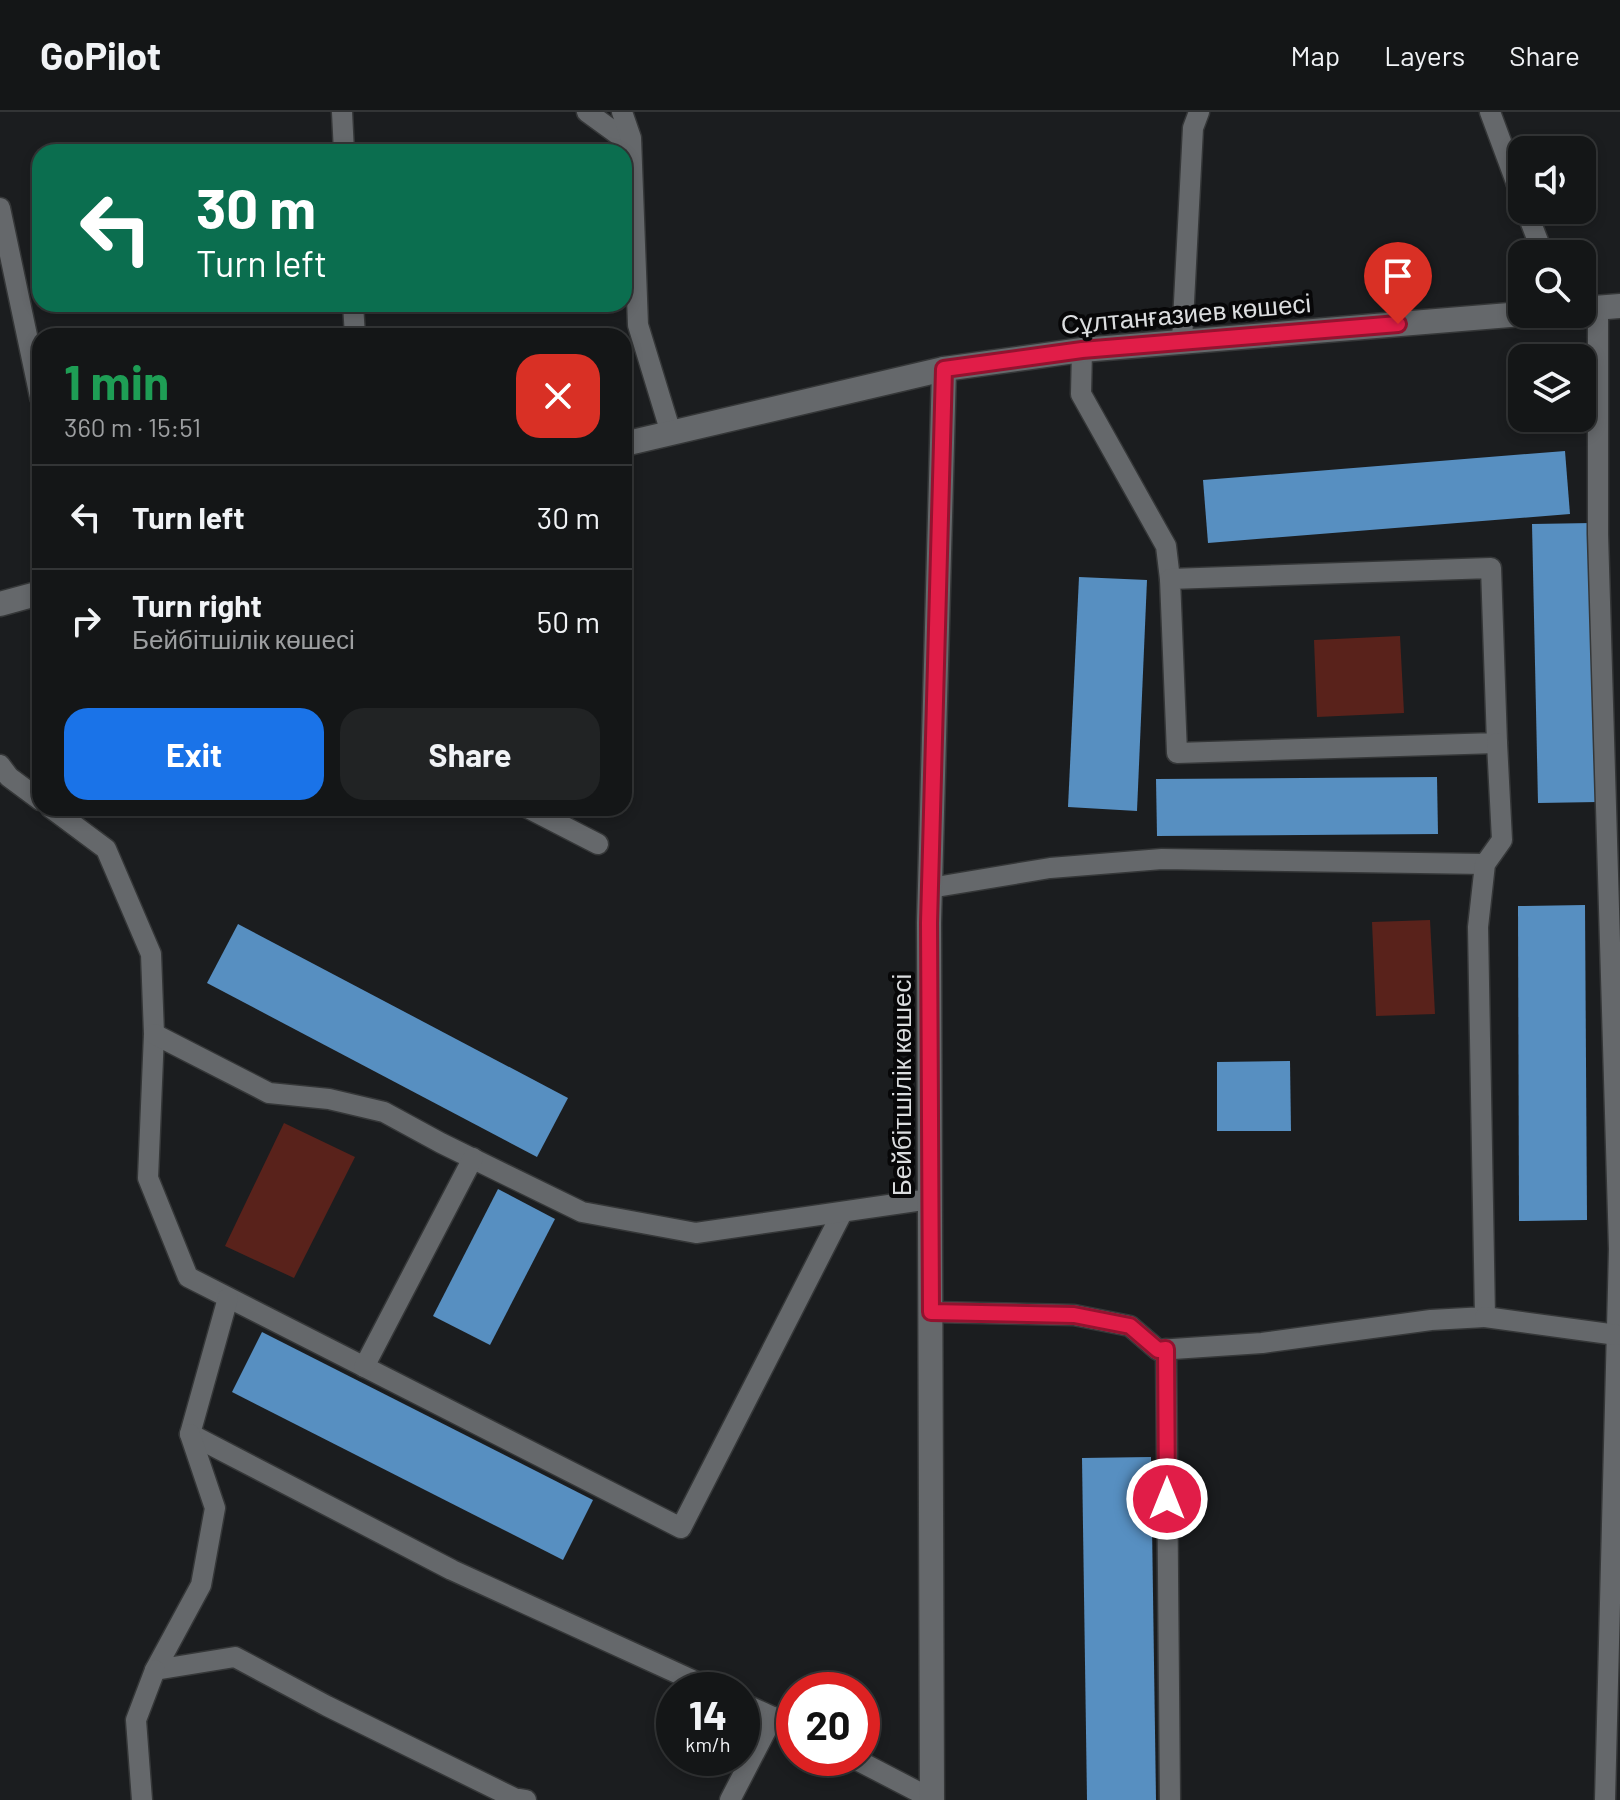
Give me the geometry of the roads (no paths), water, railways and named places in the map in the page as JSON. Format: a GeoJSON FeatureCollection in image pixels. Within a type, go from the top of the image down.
{"type":"FeatureCollection","features":[{"type":"Feature","properties":{"kind":"street","name":"Сұлтанғазиев көшесі"},"geometry":{"type":"LineString","coordinates":[[632,442],[944,369],[1082,350],[1508,315]]}},
{"type":"Feature","properties":{"kind":"street","name":"Бейбітшілік көшесі"},"geometry":{"type":"LineString","coordinates":[[932,1800],[930,888],[944,369]]}},
{"type":"Feature","properties":{"kind":"street"},"geometry":{"type":"LineString","coordinates":[[0,604],[32,595]]}},
{"type":"Feature","properties":{"kind":"lane"},"geometry":{"type":"LineString","coordinates":[[342,112],[344,144]]}},
{"type":"Feature","properties":{"kind":"lane"},"geometry":{"type":"LineString","coordinates":[[587,112],[631,144]]}},
{"type":"Feature","properties":{"kind":"lane"},"geometry":{"type":"LineString","coordinates":[[622,112],[631,144]]}},
{"type":"Feature","properties":{"kind":"lane"},"geometry":{"type":"LineString","coordinates":[[1182,341],[1193,128],[1199,112]]}},
{"type":"Feature","properties":{"kind":"lane"},"geometry":{"type":"LineString","coordinates":[[1490,112],[1508,160]]}},
{"type":"Feature","properties":{"kind":"lane"},"geometry":{"type":"LineString","coordinates":[[632,170],[638,325],[671,433]]}},
{"type":"Feature","properties":{"kind":"lane"},"geometry":{"type":"LineString","coordinates":[[0,208],[32,359]]}},
{"type":"Feature","properties":{"kind":"lane"},"geometry":{"type":"LineString","coordinates":[[1600,307],[1598,534],[1614,842],[1619,1216],[1605,1800]]}},
{"type":"Feature","properties":{"kind":"lane"},"geometry":{"type":"LineString","coordinates":[[1082,350],[1081,394],[1166,546],[1177,753],[1497,743]]}},
{"type":"Feature","properties":{"kind":"lane"},"geometry":{"type":"LineString","coordinates":[[1598,534],[1620,533]]}},
{"type":"Feature","properties":{"kind":"lane"},"geometry":{"type":"LineString","coordinates":[[1170,579],[1491,568],[1502,840],[1485,864],[1478,927],[1485,1317]]}},
{"type":"Feature","properties":{"kind":"lane"},"geometry":{"type":"LineString","coordinates":[[0,765],[9,777],[32,794]]}},
{"type":"Feature","properties":{"kind":"lane"},"geometry":{"type":"LineString","coordinates":[[62,816],[106,849],[151,954],[154,1034],[148,1178],[188,1277],[228,1298],[681,1528],[842,1213]]}},
{"type":"Feature","properties":{"kind":"lane"},"geometry":{"type":"LineString","coordinates":[[544,816],[598,844]]}},
{"type":"Feature","properties":{"kind":"lane"},"geometry":{"type":"LineString","coordinates":[[930,888],[1050,868],[1162,859],[1485,864]]}},
{"type":"Feature","properties":{"kind":"lane"},"geometry":{"type":"LineString","coordinates":[[154,1034],[269,1093],[329,1099],[384,1112],[582,1212],[696,1233],[930,1199]]}},
{"type":"Feature","properties":{"kind":"lane"},"geometry":{"type":"LineString","coordinates":[[364,1367],[473,1158]]}},
{"type":"Feature","properties":{"kind":"lane"},"geometry":{"type":"LineString","coordinates":[[142,1800],[136,1720],[155,1670],[201,1585],[215,1508],[190,1434],[228,1298]]}},
{"type":"Feature","properties":{"kind":"lane"},"geometry":{"type":"LineString","coordinates":[[931,1312],[1074,1315],[1130,1326],[1158,1350],[1262,1343],[1431,1320],[1485,1317],[1617,1335]]}},
{"type":"Feature","properties":{"kind":"lane"},"geometry":{"type":"LineString","coordinates":[[1166,1349],[1170,1800]]}},
{"type":"Feature","properties":{"kind":"lane"},"geometry":{"type":"LineString","coordinates":[[190,1434],[452,1570],[675,1672]]}},
{"type":"Feature","properties":{"kind":"lane"},"geometry":{"type":"LineString","coordinates":[[155,1670],[235,1657],[327,1706],[500,1791],[526,1800]]}},
{"type":"Feature","properties":{"kind":"lane"},"geometry":{"type":"LineString","coordinates":[[760,1711],[776,1719]]}},
{"type":"Feature","properties":{"kind":"lane"},"geometry":{"type":"LineString","coordinates":[[730,1800],[773,1717]]}},
{"type":"Feature","properties":{"kind":"lane"},"geometry":{"type":"LineString","coordinates":[[880,1772],[932,1800]]}}]}
